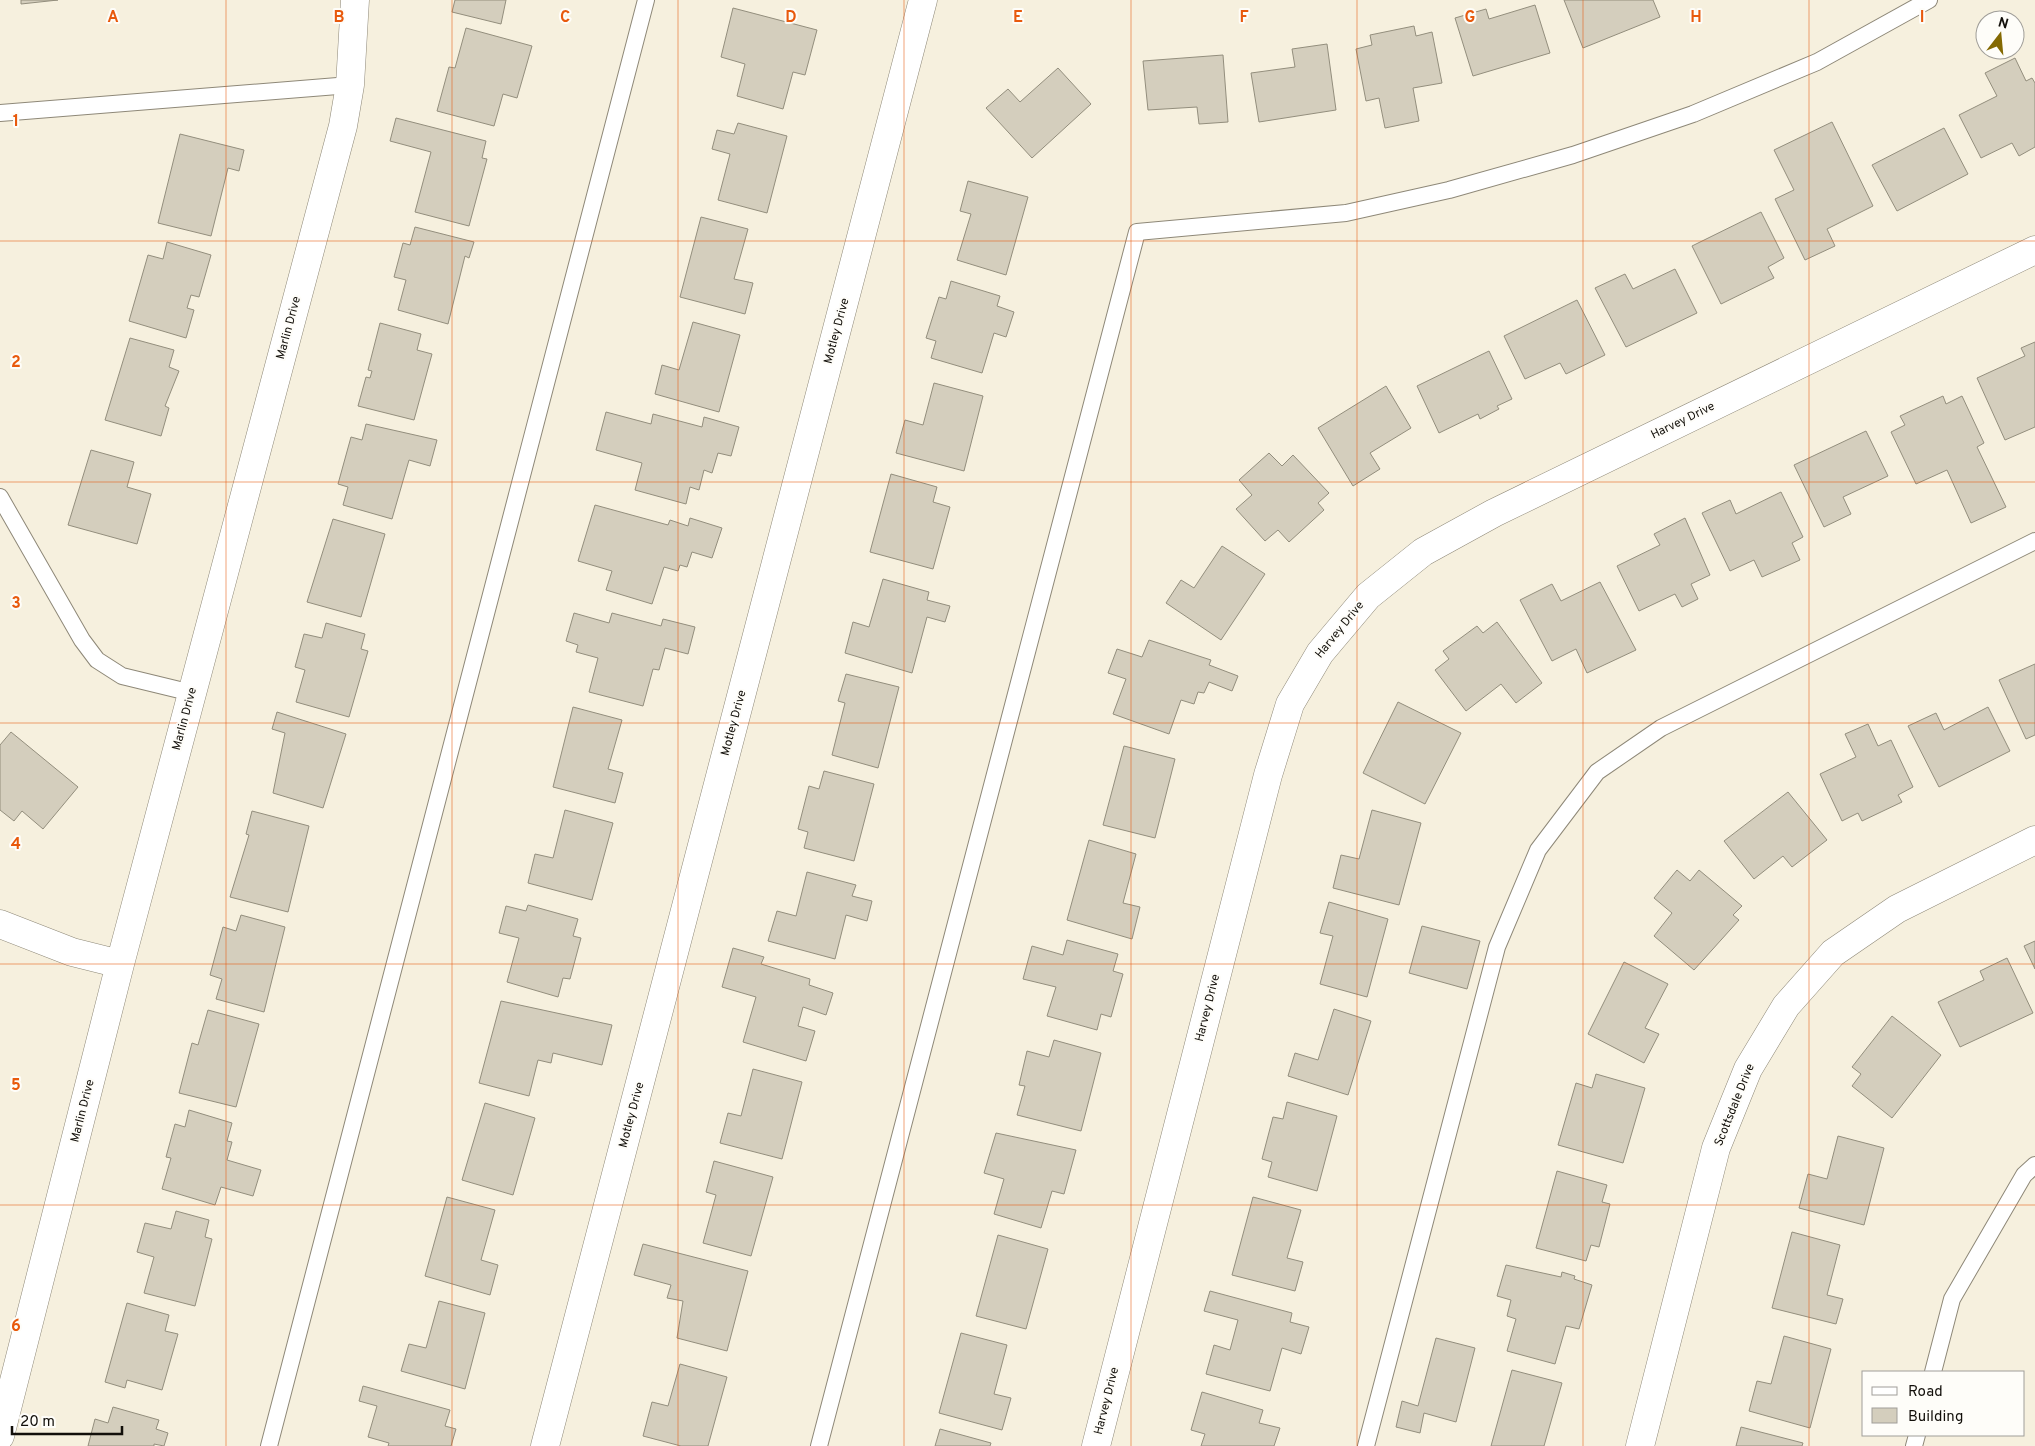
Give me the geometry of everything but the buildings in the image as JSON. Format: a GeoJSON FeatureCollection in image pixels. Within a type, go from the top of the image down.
{"type":"FeatureCollection","features":[{"type":"Feature","properties":{"kind":"street","name":"Marlin Drive"},"geometry":{"type":"LineString","coordinates":[[0,1436],[120,964],[343,126],[350,84],[355,0]]}},
{"type":"Feature","properties":{"kind":"street","name":"Motley Drive"},"geometry":{"type":"LineString","coordinates":[[545,1446],[923,0]]}},
{"type":"Feature","properties":{"kind":"street","name":"Harvey Drive"},"geometry":{"type":"LineString","coordinates":[[1096,1446],[1268,775],[1290,704],[1320,653],[1368,596],[1423,552],[1494,513],[2035,250]]}},
{"type":"Feature","properties":{"kind":"street","name":"Scottsdale Drive"},"geometry":{"type":"LineString","coordinates":[[1640,1446],[1716,1148],[1748,1068],[1786,1006],[1833,953],[1897,909],[2035,840]]}},
{"type":"Feature","properties":{"kind":"street"},"geometry":{"type":"LineString","coordinates":[[0,924],[72,952],[120,964]]}},
{"type":"Feature","properties":{"kind":"lane"},"geometry":{"type":"LineString","coordinates":[[269,1446],[646,0]]}},
{"type":"Feature","properties":{"kind":"lane"},"geometry":{"type":"LineString","coordinates":[[819,1446],[1137,232],[1346,213],[1449,190],[1574,155],[1693,114],[1817,62],[1929,0]]}},
{"type":"Feature","properties":{"kind":"lane"},"geometry":{"type":"LineString","coordinates":[[0,113],[350,84]]}},
{"type":"Feature","properties":{"kind":"lane"},"geometry":{"type":"LineString","coordinates":[[0,496],[82,640],[96,660],[122,676],[192,693]]}},
{"type":"Feature","properties":{"kind":"lane"},"geometry":{"type":"LineString","coordinates":[[1366,1446],[1497,947],[1538,850],[1597,772],[1661,728],[2035,541]]}},
{"type":"Feature","properties":{"kind":"lane"},"geometry":{"type":"LineString","coordinates":[[1933,1371],[1952,1299],[2024,1175],[2035,1165]]}}]}
